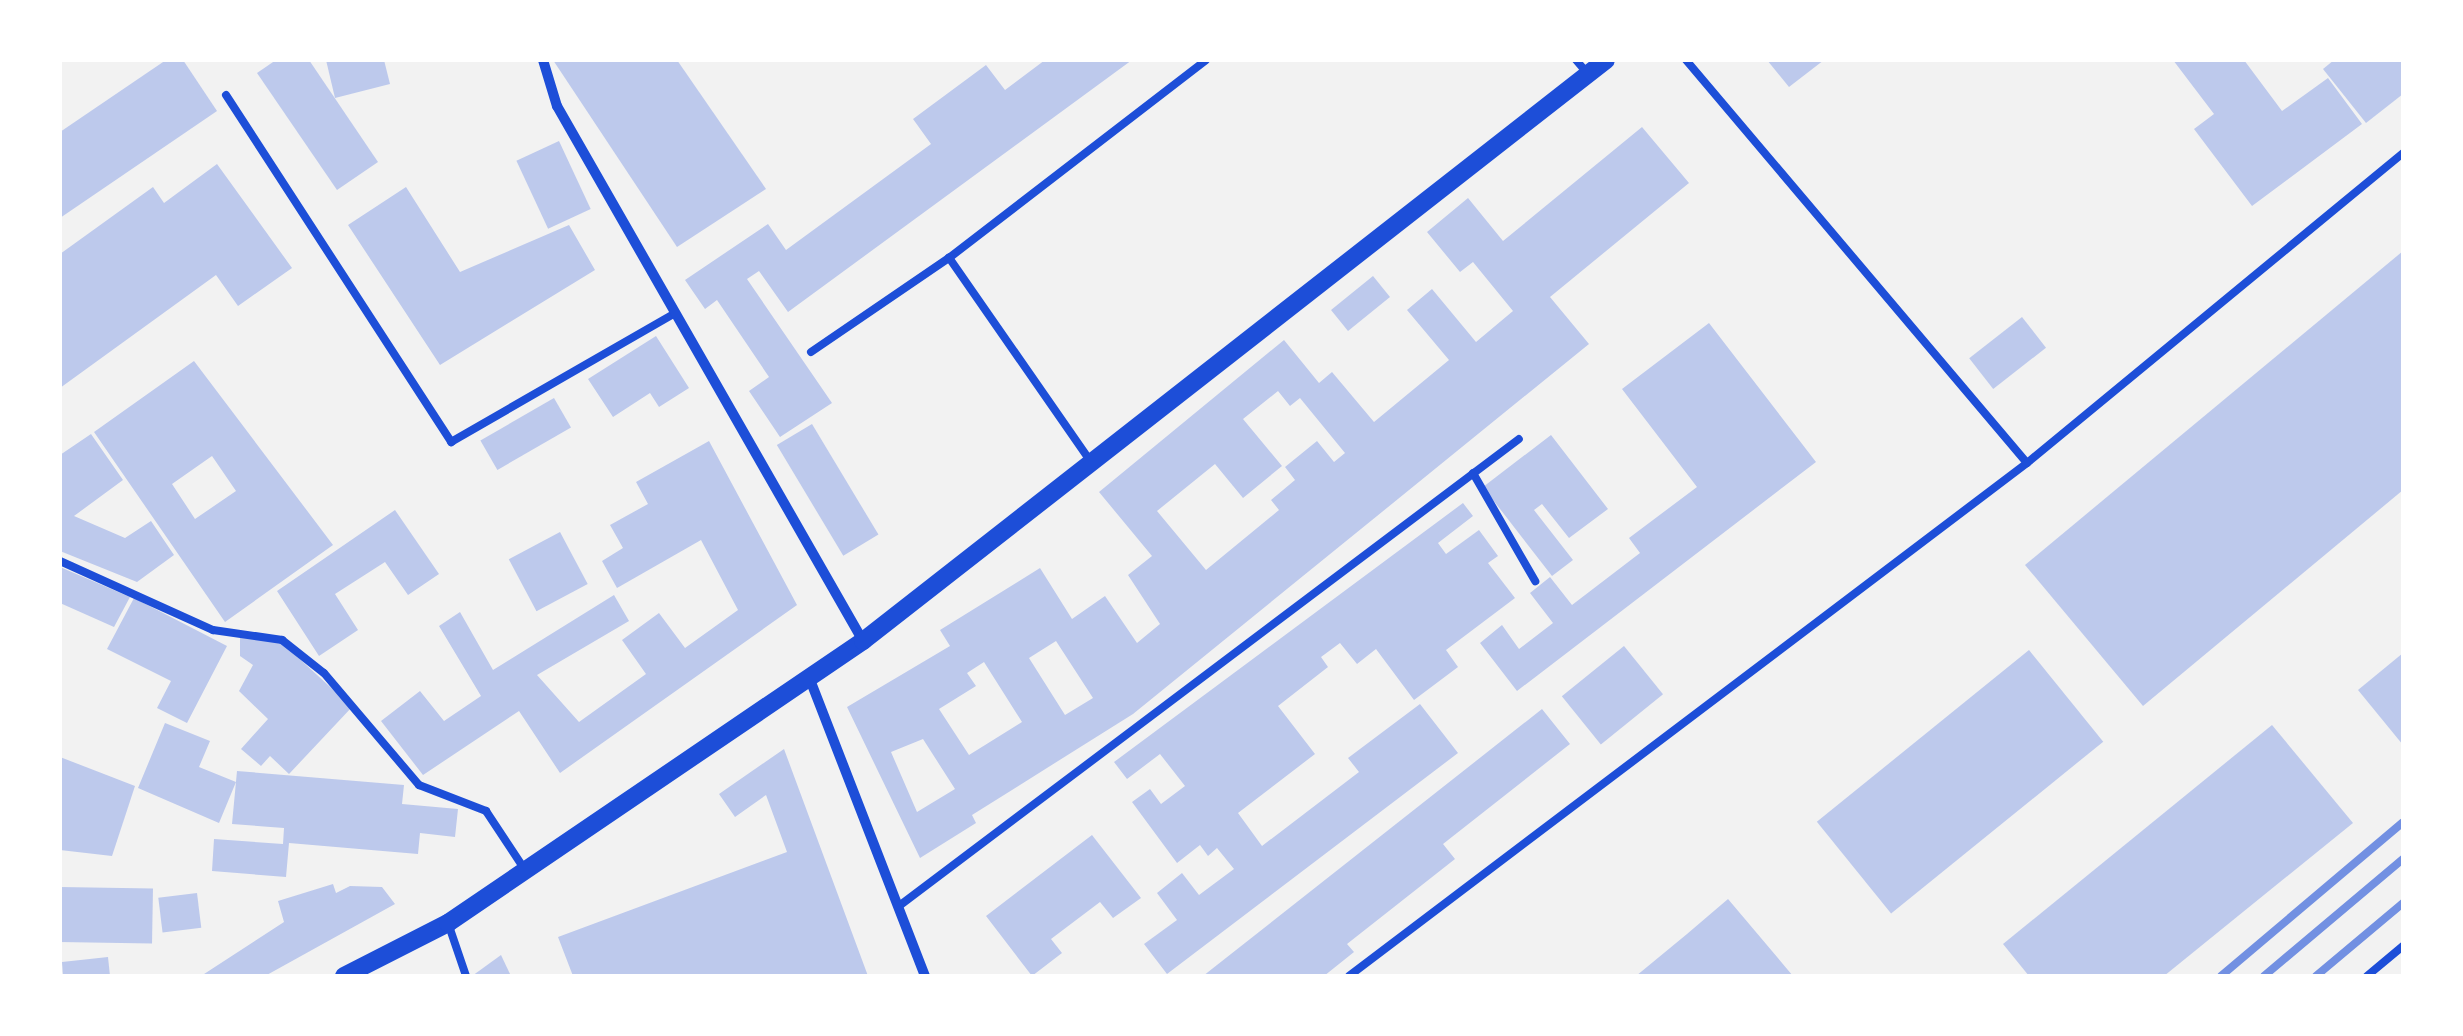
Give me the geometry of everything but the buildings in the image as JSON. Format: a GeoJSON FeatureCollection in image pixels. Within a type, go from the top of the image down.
{"type":"FeatureCollection","features":[{"type":"Feature","properties":{"kind":"street"},"geometry":{"type":"LineString","coordinates":[[543,60],[557,106],[862,641]]}},
{"type":"Feature","properties":{"kind":"street"},"geometry":{"type":"LineString","coordinates":[[344,976],[448,923],[862,641],[1582,67],[1606,60]]}},
{"type":"Feature","properties":{"kind":"street"},"geometry":{"type":"LineString","coordinates":[[809,677],[925,976]]}},
{"type":"Feature","properties":{"kind":"lane"},"geometry":{"type":"LineString","coordinates":[[811,352],[949,258],[1206,60]]}},
{"type":"Feature","properties":{"kind":"lane"},"geometry":{"type":"LineString","coordinates":[[1686,60],[2028,463]]}},
{"type":"Feature","properties":{"kind":"lane"},"geometry":{"type":"LineString","coordinates":[[226,96],[451,442],[676,314]]}},
{"type":"Feature","properties":{"kind":"lane"},"geometry":{"type":"LineString","coordinates":[[1348,976],[2028,463],[2403,153]]}},
{"type":"Feature","properties":{"kind":"lane"},"geometry":{"type":"LineString","coordinates":[[949,258],[1090,462]]}},
{"type":"Feature","properties":{"kind":"lane"},"geometry":{"type":"LineString","coordinates":[[899,906],[1519,439]]}},
{"type":"Feature","properties":{"kind":"lane"},"geometry":{"type":"LineString","coordinates":[[1473,473],[1535,582]]}},
{"type":"Feature","properties":{"kind":"lane"},"geometry":{"type":"LineString","coordinates":[[60,561],[213,630],[282,640],[324,673],[420,786],[486,811],[525,870]]}},
{"type":"Feature","properties":{"kind":"lane"},"geometry":{"type":"LineString","coordinates":[[448,923],[466,976]]}},
{"type":"Feature","properties":{"kind":"lane"},"geometry":{"type":"LineString","coordinates":[[2366,976],[2403,946]]}},
{"type":"Feature","properties":{"kind":"railway"},"geometry":{"type":"LineString","coordinates":[[2221,976],[2403,822]]}},
{"type":"Feature","properties":{"kind":"railway"},"geometry":{"type":"LineString","coordinates":[[2264,976],[2403,859]]}},
{"type":"Feature","properties":{"kind":"railway"},"geometry":{"type":"LineString","coordinates":[[2316,976],[2403,903]]}}]}
